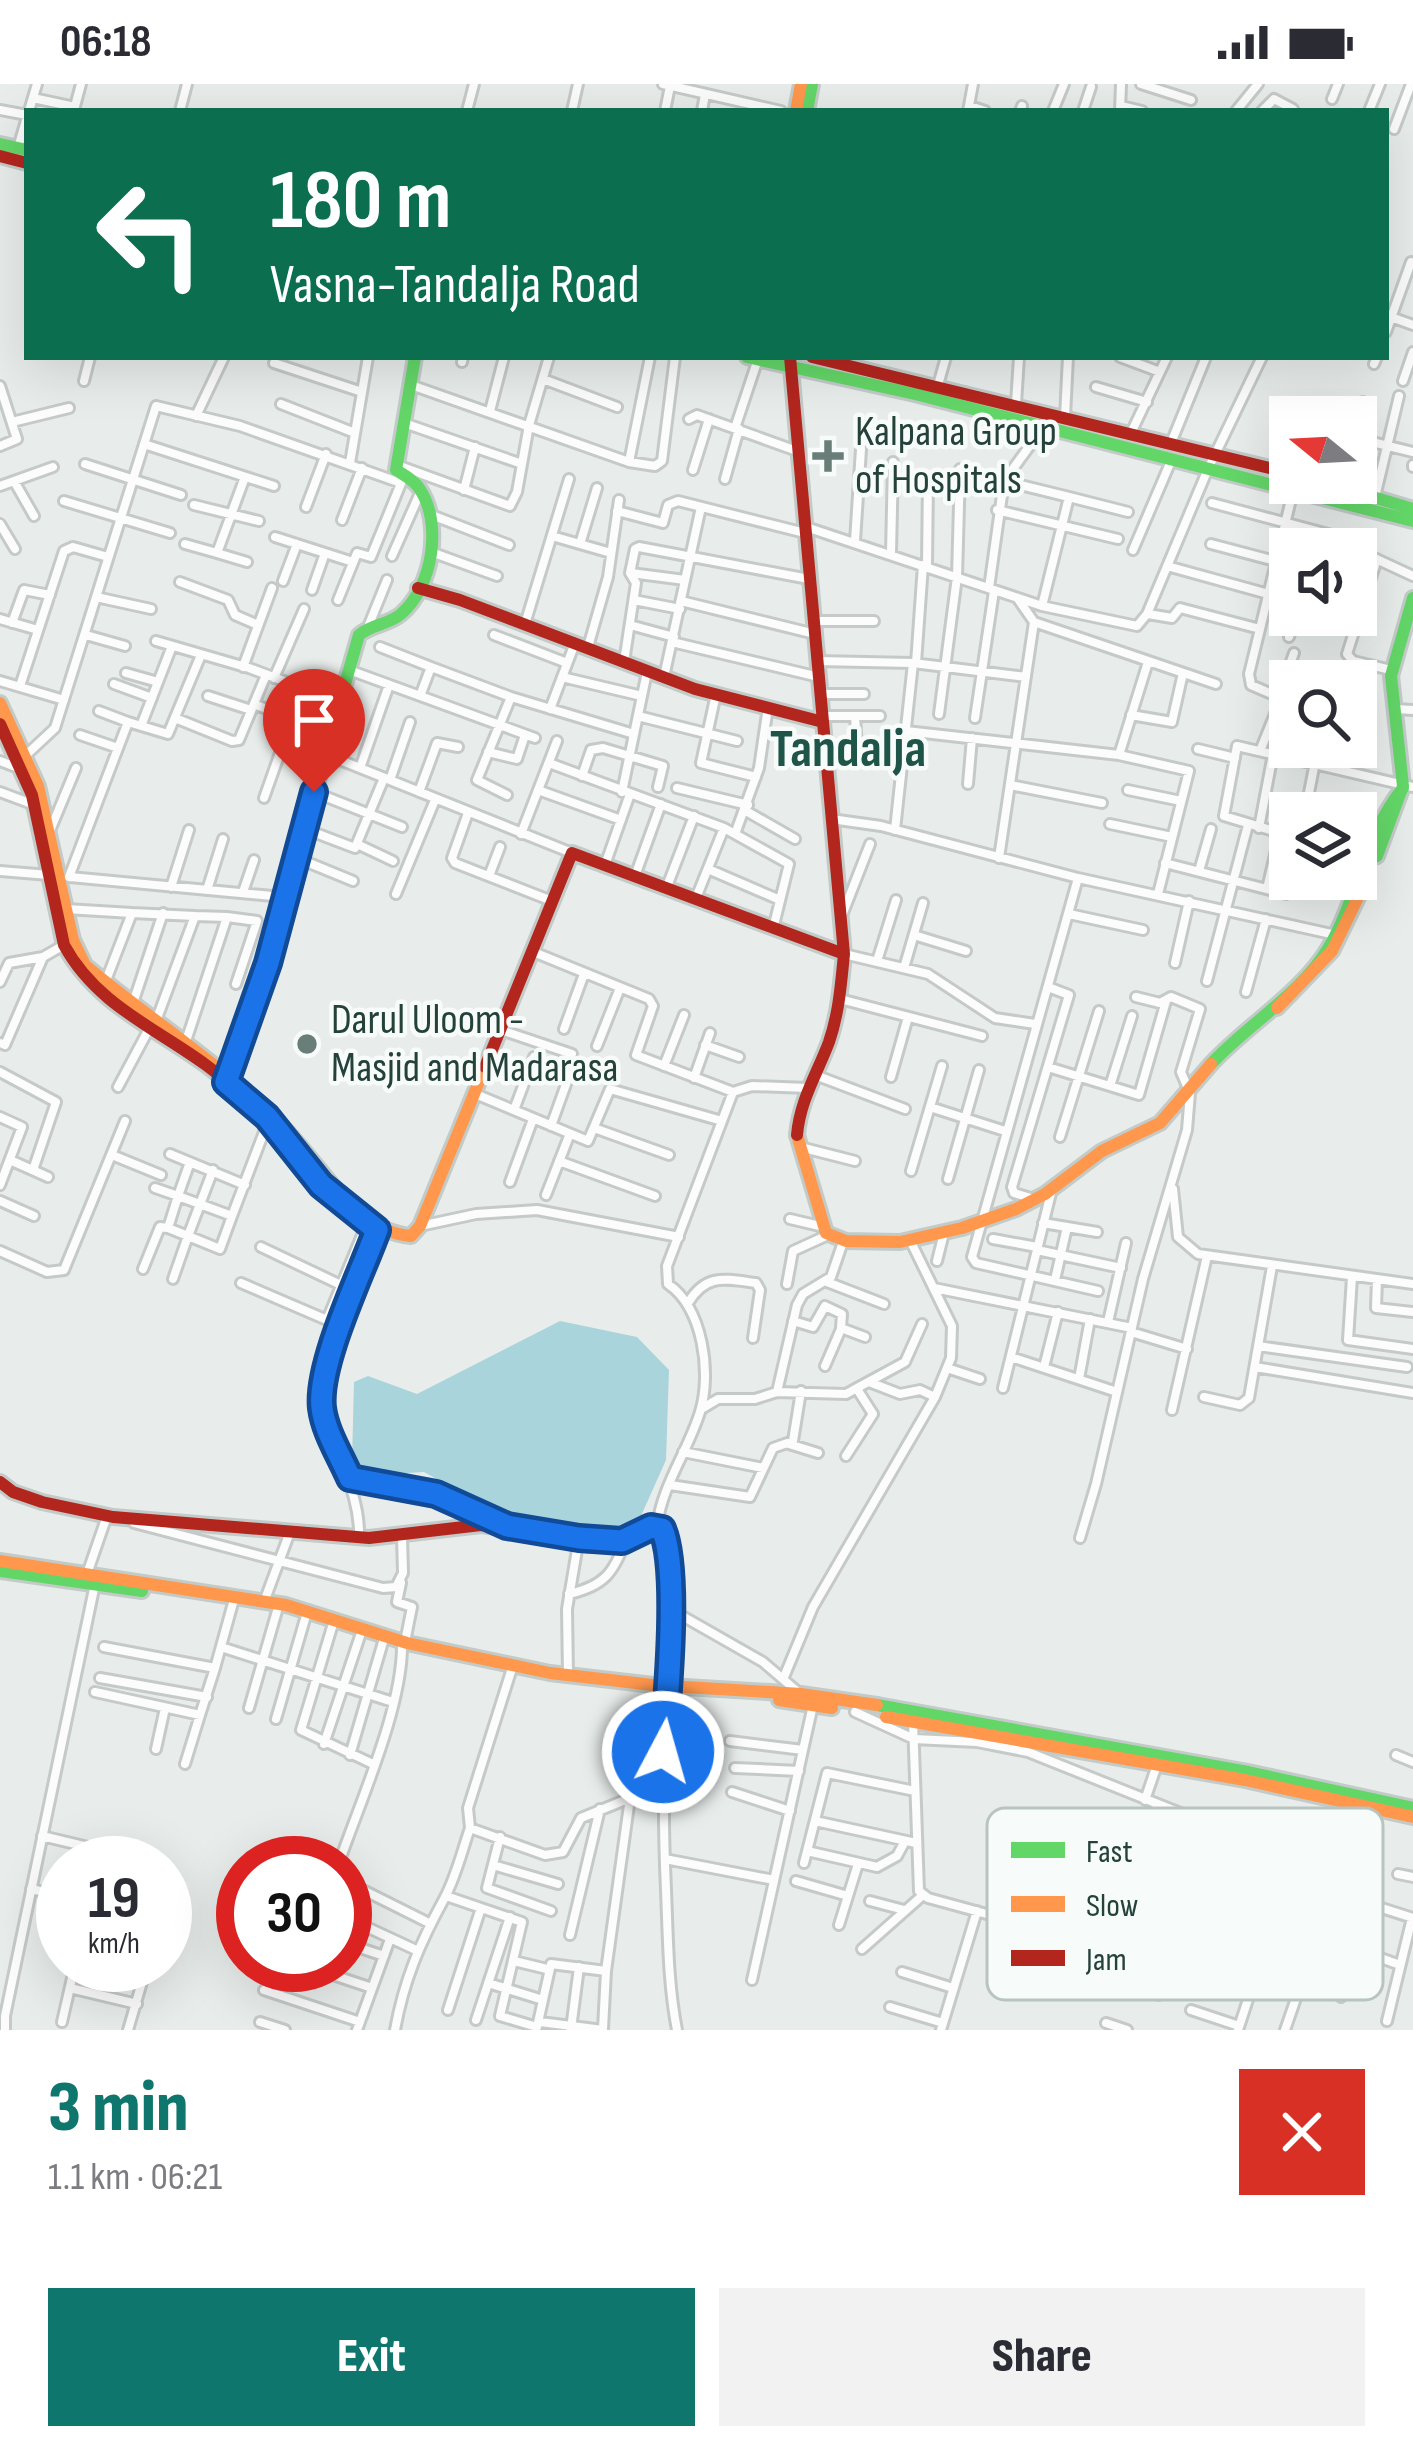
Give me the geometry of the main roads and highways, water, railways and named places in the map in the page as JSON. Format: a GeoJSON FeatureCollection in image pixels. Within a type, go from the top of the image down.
{"type":"FeatureCollection","features":[{"type":"Feature","properties":{"kind":"water"},"geometry":{"type":"Polygon","coordinates":[[[560,1321],[637,1337],[669,1370],[666,1460],[641,1516],[588,1554],[554,1544],[424,1472],[374,1475],[352,1460],[354,1382],[368,1376],[417,1394],[560,1321]]]}},
{"type":"Feature","properties":{"kind":"place","name":"Kalpana Group of Hospitals"},"geometry":{"type":"Point","coordinates":[828,456]}},
{"type":"Feature","properties":{"kind":"place","name":"Darul Uloom - Masjid and Madarasa"},"geometry":{"type":"Point","coordinates":[307,1044]}},
{"type":"Feature","properties":{"kind":"district","name":"Tandalja"},"geometry":{"type":"Point","coordinates":[848,749]}}]}
